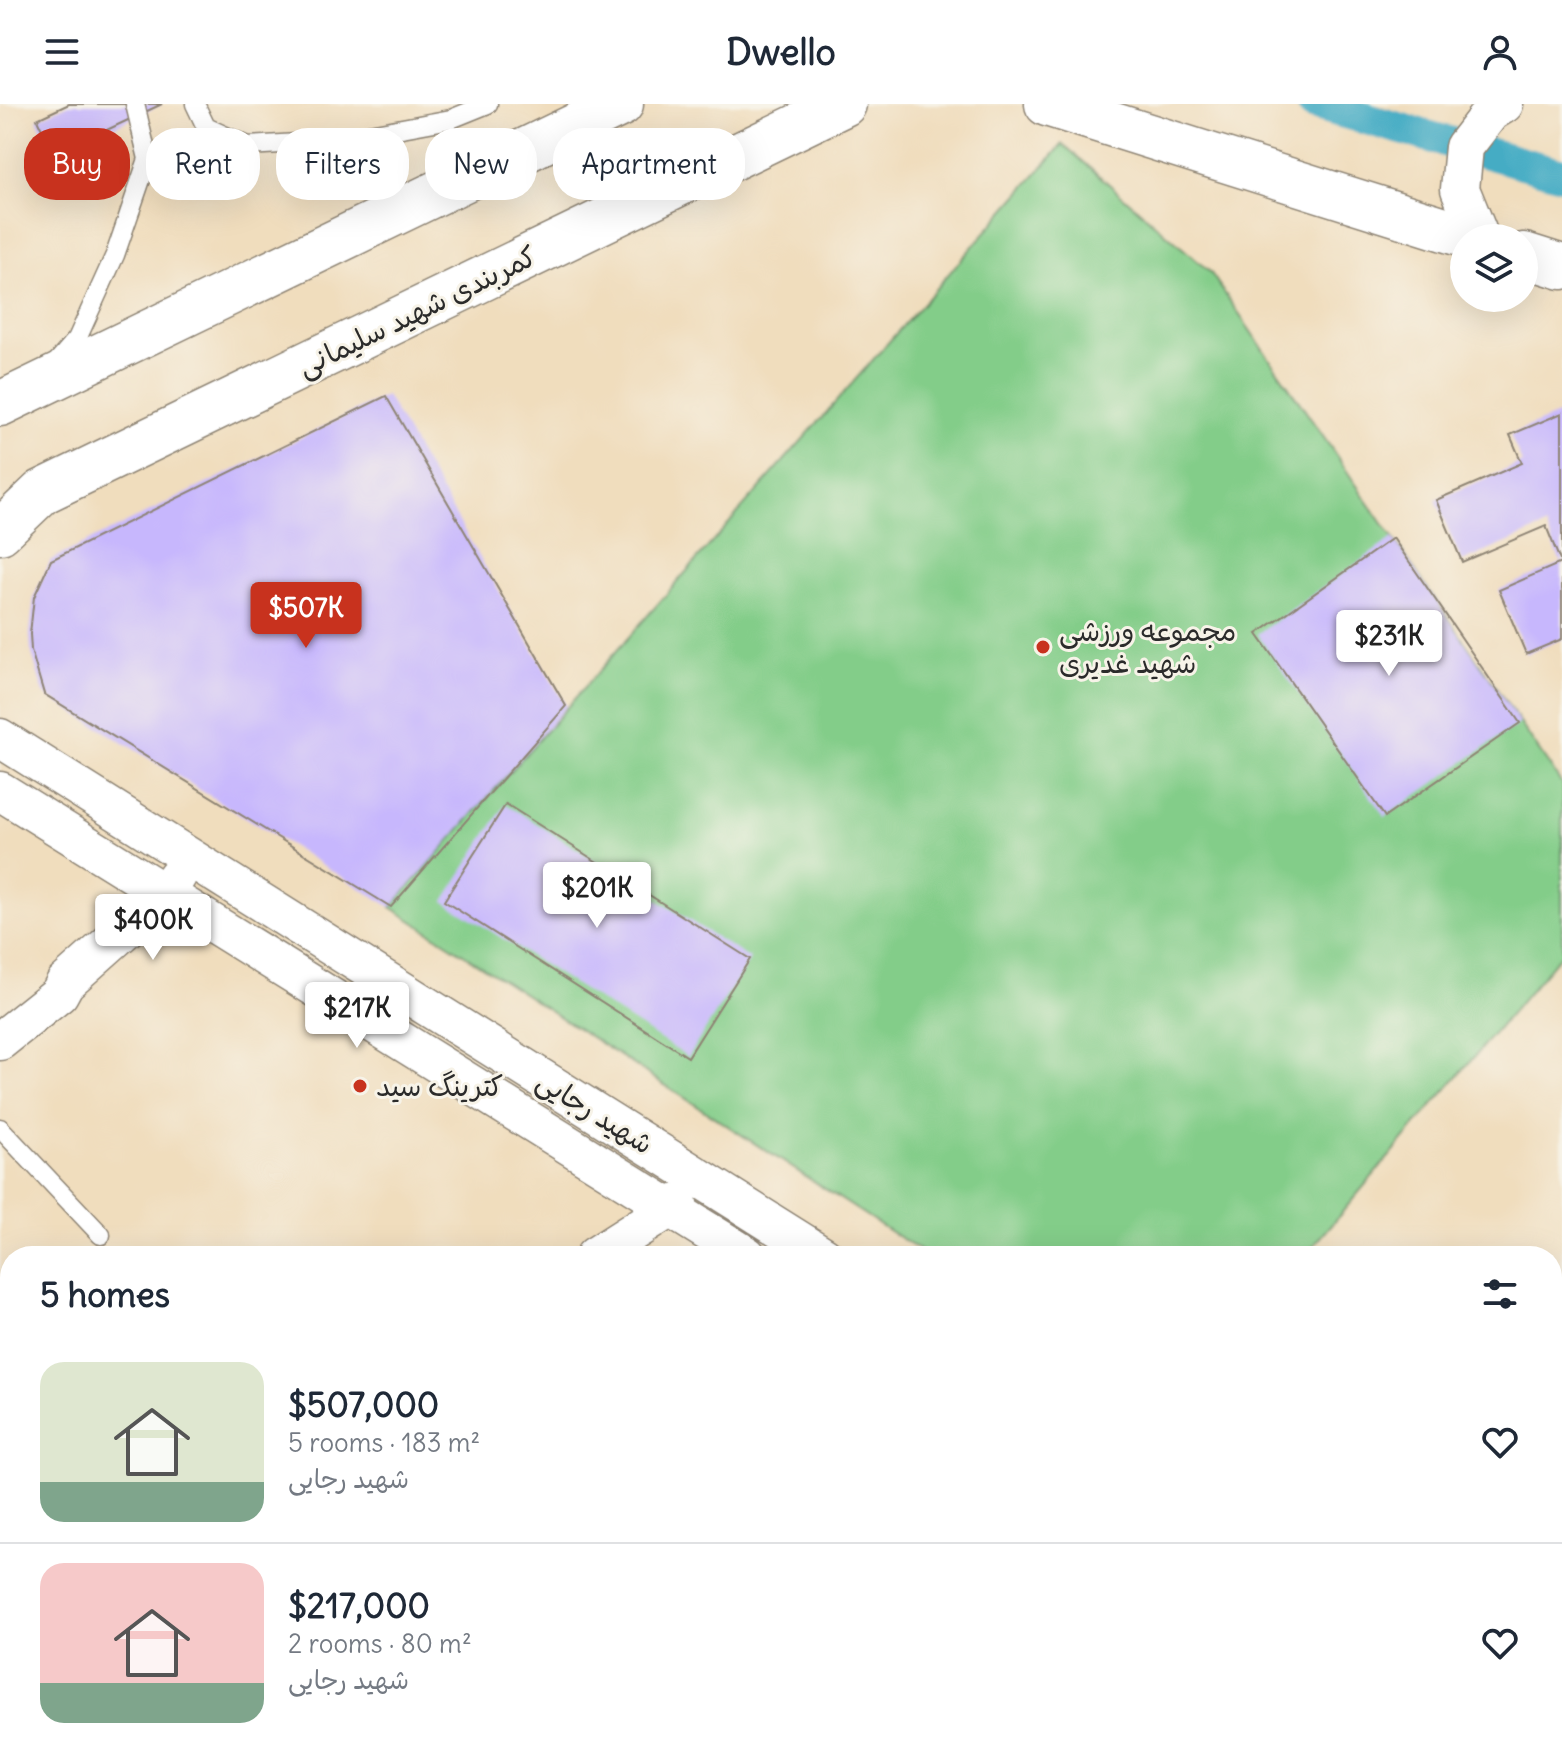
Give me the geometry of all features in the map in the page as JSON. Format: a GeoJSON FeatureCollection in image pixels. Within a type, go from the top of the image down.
{"type":"FeatureCollection","features":[{"type":"Feature","properties":{"kind":"main road"},"geometry":{"type":"LineString","coordinates":[[18,396],[621,104]]}},
{"type":"Feature","properties":{"kind":"main road","name":"کمربندی شهید سلیمانی"},"geometry":{"type":"LineString","coordinates":[[0,532],[42,492],[844,104]]}},
{"type":"Feature","properties":{"kind":"main road"},"geometry":{"type":"LineString","coordinates":[[1047,104],[1450,231]]}},
{"type":"Feature","properties":{"kind":"main road"},"geometry":{"type":"LineString","coordinates":[[1538,259],[1562,267]]}},
{"type":"Feature","properties":{"kind":"street"},"geometry":{"type":"LineString","coordinates":[[1474,224],[1460,189],[1464,147],[1491,112],[1504,104]]}},
{"type":"Feature","properties":{"kind":"street","name":"شهید رجایی"},"geometry":{"type":"LineString","coordinates":[[0,738],[808,1246]]}},
{"type":"Feature","properties":{"kind":"street","name":"شهید رجایی"},"geometry":{"type":"LineString","coordinates":[[0,791],[674,1205],[733,1246]]}},
{"type":"Feature","properties":{"kind":"street"},"geometry":{"type":"LineString","coordinates":[[0,1041],[170,897],[195,860]]}},
{"type":"Feature","properties":{"kind":"street"},"geometry":{"type":"LineString","coordinates":[[610,1246],[674,1205]]}},
{"type":"Feature","properties":{"kind":"lane"},"geometry":{"type":"LineString","coordinates":[[18,396],[77,339],[115,255],[148,159],[135,104]]}},
{"type":"Feature","properties":{"kind":"lane"},"geometry":{"type":"LineString","coordinates":[[195,104],[206,127],[248,146],[331,141],[451,119],[488,104]]}},
{"type":"Feature","properties":{"kind":"lane"},"geometry":{"type":"LineString","coordinates":[[0,1128],[101,1235]]}},
{"type":"Feature","properties":{"kind":"green space","name":"مجموعه ورزشی شهید غدیری"},"geometry":{"type":"Polygon","coordinates":[[[1063,144],[1210,272],[1562,784],[1562,953],[1313,1246],[913,1246],[391,907],[1063,144]]]}},
{"type":"Feature","properties":{"kind":"building"},"geometry":{"type":"Polygon","coordinates":[[[69,104],[162,104],[111,128],[41,128],[37,119],[69,104]]]}},
{"type":"Feature","properties":{"kind":"building"},"geometry":{"type":"Polygon","coordinates":[[[386,396],[566,706],[391,907],[44,694],[31,650],[30,634],[34,597],[51,560],[386,396]]]}},
{"type":"Feature","properties":{"kind":"building"},"geometry":{"type":"Polygon","coordinates":[[[1562,413],[1562,639],[1526,654],[1499,590],[1561,563],[1546,526],[1462,562],[1436,500],[1522,463],[1510,435],[1562,413]]]}},
{"type":"Feature","properties":{"kind":"building"},"geometry":{"type":"Polygon","coordinates":[[[1393,538],[1520,723],[1385,817],[1257,634],[1393,538]]]}},
{"type":"Feature","properties":{"kind":"building"},"geometry":{"type":"Polygon","coordinates":[[[506,804],[750,959],[688,1057],[444,901],[506,804]]]}},
{"type":"Feature","properties":{"kind":"waterway"},"geometry":{"type":"LineString","coordinates":[[1313,104],[1562,174]]}},
{"type":"Feature","properties":{"kind":"place","name":"مجموعه ورزشی شهید غدیری"},"geometry":{"type":"Point","coordinates":[1043,647]}},
{"type":"Feature","properties":{"kind":"place","name":"کترینگ سید"},"geometry":{"type":"Point","coordinates":[360,1086]}}]}
